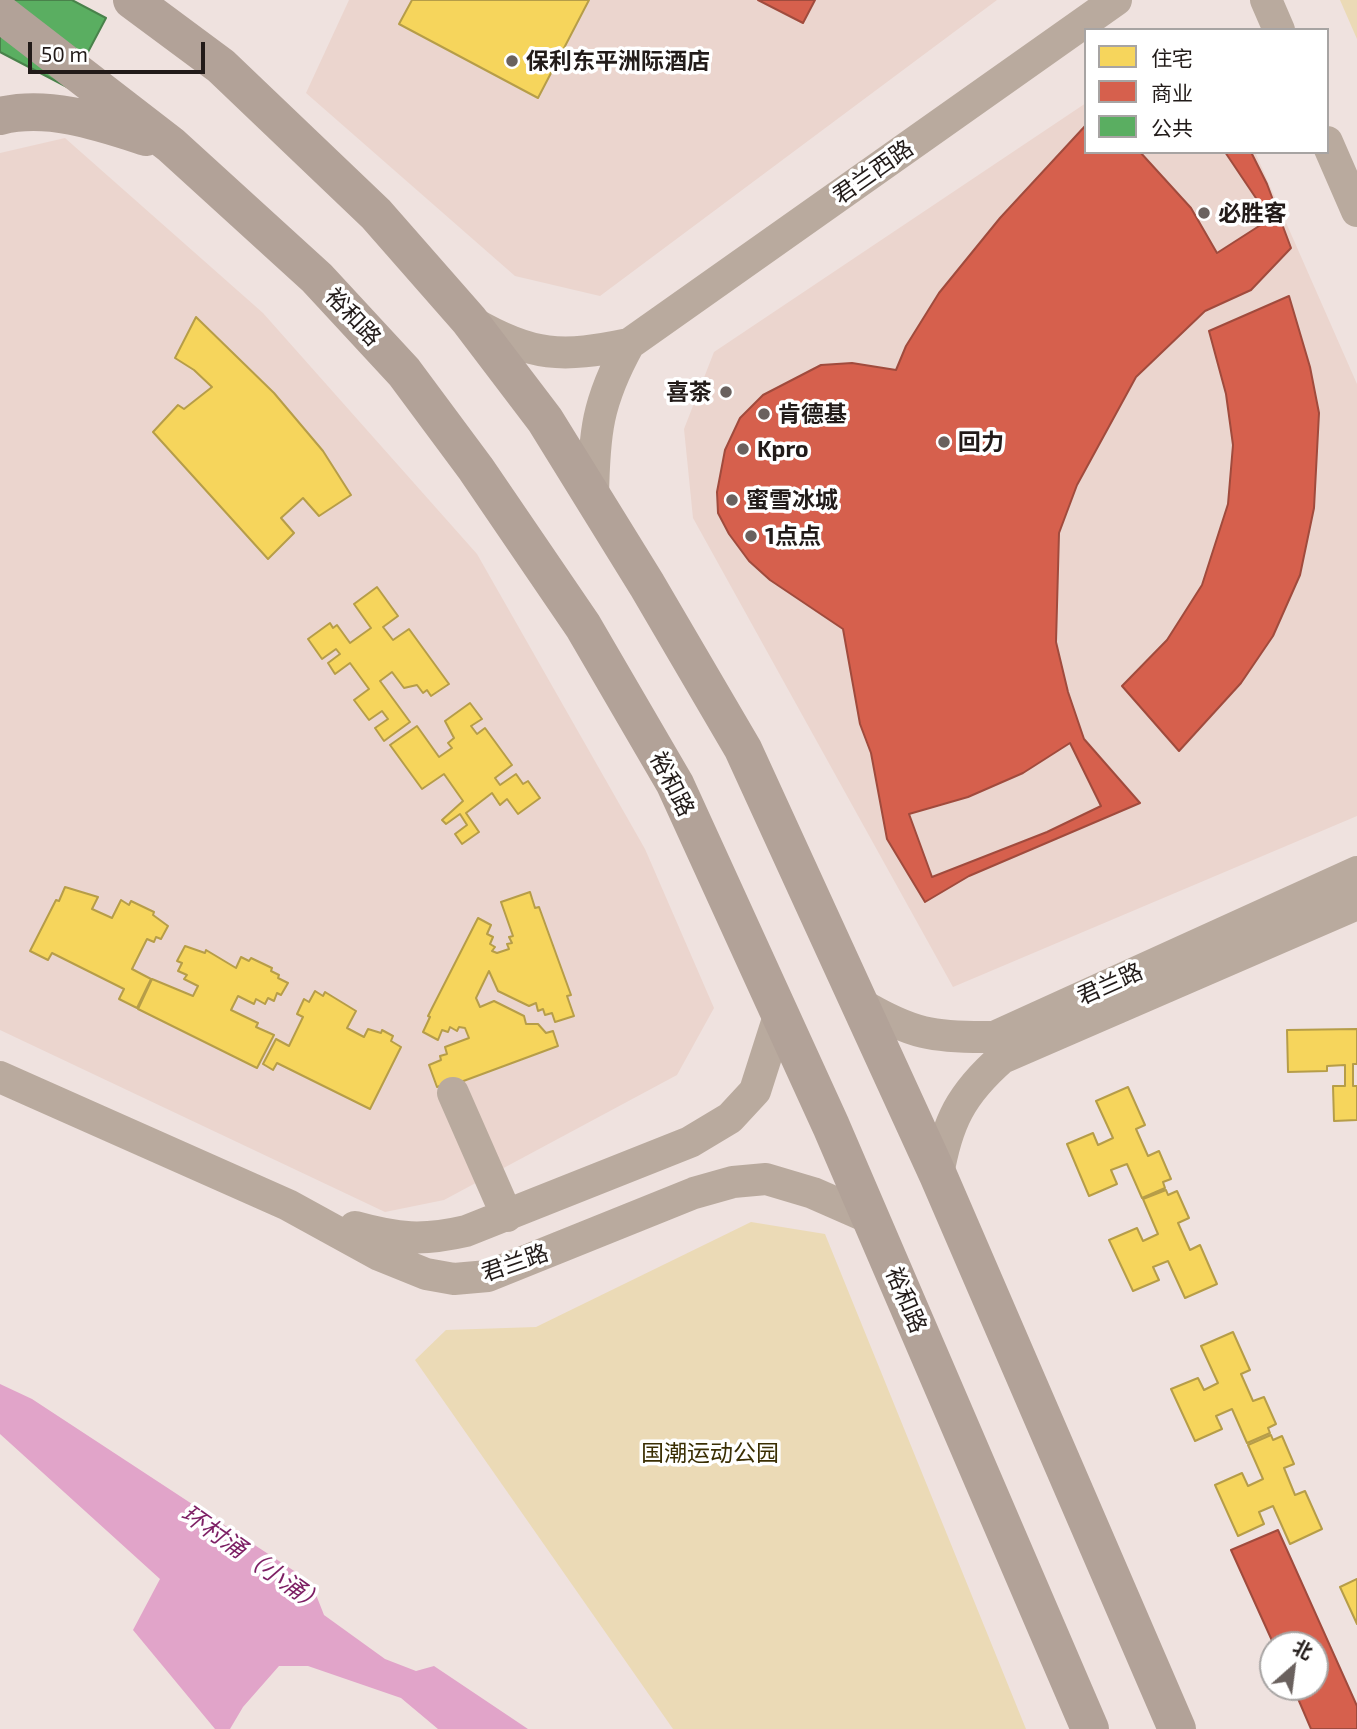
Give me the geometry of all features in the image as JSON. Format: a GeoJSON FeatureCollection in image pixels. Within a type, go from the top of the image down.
{"type":"FeatureCollection","features":[{"type":"Feature","properties":{"kind":"main road"},"geometry":{"type":"LineString","coordinates":[[132,0],[221,66],[376,214],[469,320],[545,420],[593,498],[743,749],[937,1175],[1177,1729]]}},
{"type":"Feature","properties":{"kind":"main road"},"geometry":{"type":"LineString","coordinates":[[172,0],[221,66]]}},
{"type":"Feature","properties":{"kind":"main road","name":"裕和路"},"geometry":{"type":"LineString","coordinates":[[0,13],[171,145],[317,278],[404,372],[476,469],[583,626],[675,784],[870,1218],[1090,1729]]}},
{"type":"Feature","properties":{"kind":"main road"},"geometry":{"type":"LineString","coordinates":[[0,116],[23,110],[82,118],[171,145]]}},
{"type":"Feature","properties":{"kind":"street","name":"君兰西路"},"geometry":{"type":"LineString","coordinates":[[629,344],[1116,0]]}},
{"type":"Feature","properties":{"kind":"street"},"geometry":{"type":"LineString","coordinates":[[1266,0],[1278,28]]}},
{"type":"Feature","properties":{"kind":"street"},"geometry":{"type":"LineString","coordinates":[[1329,147],[1357,211]]}},
{"type":"Feature","properties":{"kind":"street"},"geometry":{"type":"LineString","coordinates":[[469,320],[504,340],[547,353],[583,354],[629,344]]}},
{"type":"Feature","properties":{"kind":"street"},"geometry":{"type":"LineString","coordinates":[[593,498],[594,443],[601,403],[629,344]]}},
{"type":"Feature","properties":{"kind":"street","name":"君兰路"},"geometry":{"type":"LineString","coordinates":[[859,1003],[896,1025],[945,1038],[994,1037],[1357,872]]}},
{"type":"Feature","properties":{"kind":"street","name":"君兰路"},"geometry":{"type":"LineString","coordinates":[[937,1175],[945,1134],[974,1083],[1002,1058],[1357,904]]}},
{"type":"Feature","properties":{"kind":"street"},"geometry":{"type":"LineString","coordinates":[[288,1205],[393,1238],[431,1239],[466,1231],[508,1216],[690,1142],[730,1118],[755,1091],[779,1016]]}},
{"type":"Feature","properties":{"kind":"street","name":"君兰路"},"geometry":{"type":"LineString","coordinates":[[0,1077],[288,1205],[379,1255],[426,1274],[454,1279],[488,1276],[694,1193],[733,1182],[766,1180],[813,1193],[870,1218]]}},
{"type":"Feature","properties":{"kind":"street"},"geometry":{"type":"LineString","coordinates":[[453,1093],[508,1216]]}},
{"type":"Feature","properties":{"kind":"street","name":"君兰路"},"geometry":{"type":"LineString","coordinates":[[0,1094],[53,1100]]}},
{"type":"Feature","properties":{"kind":"shaded area"},"geometry":{"type":"Polygon","coordinates":[[[349,0],[997,0],[600,296],[515,276],[306,93],[349,0]]]}},
{"type":"Feature","properties":{"kind":"shaded area"},"geometry":{"type":"Polygon","coordinates":[[[1084,104],[1084,154],[1256,154],[1357,384],[1357,816],[953,987],[693,518],[684,429],[714,352],[1084,104]]]}},
{"type":"Feature","properties":{"kind":"shaded area"},"geometry":{"type":"Polygon","coordinates":[[[65,138],[263,313],[477,554],[645,849],[714,1008],[677,1075],[444,1200],[385,1212],[0,1030],[0,153],[65,138]]]}},
{"type":"Feature","properties":{"kind":"green space"},"geometry":{"type":"Polygon","coordinates":[[[1340,0],[1357,0],[1357,39],[1340,0]]]}},
{"type":"Feature","properties":{"kind":"green space","name":"国潮运动公园"},"geometry":{"type":"Polygon","coordinates":[[[751,1222],[825,1234],[1026,1729],[673,1729],[415,1360],[446,1330],[536,1327],[751,1222]]]}},
{"type":"Feature","properties":{"kind":"water","name":"环村涌（小涌）"},"geometry":{"type":"Polygon","coordinates":[[[0,1384],[32,1399],[311,1582],[324,1615],[385,1659],[416,1671],[434,1666],[528,1729],[438,1729],[401,1698],[308,1666],[279,1666],[243,1707],[230,1729],[215,1729],[133,1630],[160,1579],[0,1434],[0,1384]]]}},
{"type":"Feature","properties":{"kind":"building: 住宅","name":"保利东平洲际酒店"},"geometry":{"type":"Polygon","coordinates":[[[412,0],[589,0],[538,98],[399,24],[412,0]]]}},
{"type":"Feature","properties":{"kind":"building: 住宅"},"geometry":{"type":"Polygon","coordinates":[[[196,317],[274,393],[323,451],[351,495],[319,516],[303,498],[281,518],[294,533],[268,559],[153,432],[178,405],[184,409],[212,387],[194,370],[175,358],[196,317]]]}},
{"type":"Feature","properties":{"kind":"building: 住宅"},"geometry":{"type":"Polygon","coordinates":[[[377,587],[398,616],[383,627],[393,640],[409,629],[449,684],[431,696],[427,690],[423,693],[417,685],[404,688],[392,672],[380,681],[410,722],[384,741],[375,728],[388,719],[382,711],[369,720],[354,700],[369,689],[350,663],[335,674],[328,663],[340,654],[336,649],[322,659],[308,639],[330,623],[333,628],[337,625],[350,643],[371,628],[354,604],[377,587]]]}},
{"type":"Feature","properties":{"kind":"building: 住宅"},"geometry":{"type":"Polygon","coordinates":[[[470,703],[482,719],[471,726],[477,734],[485,728],[512,765],[495,778],[500,785],[516,774],[523,784],[528,781],[540,798],[518,814],[507,799],[500,805],[492,793],[466,813],[479,832],[462,844],[455,834],[467,825],[460,814],[446,824],[442,820],[463,801],[444,774],[422,789],[390,745],[417,726],[439,757],[452,748],[448,743],[454,738],[445,721],[470,703]]]}},
{"type":"Feature","properties":{"kind":"building: 住宅"},"geometry":{"type":"Polygon","coordinates":[[[65,887],[98,897],[92,909],[112,918],[121,900],[129,905],[131,901],[154,912],[153,915],[168,926],[161,939],[156,937],[154,942],[147,939],[132,969],[151,979],[137,1008],[119,999],[124,989],[52,953],[48,960],[30,951],[65,887]]]}},
{"type":"Feature","properties":{"kind":"building: 住宅"},"geometry":{"type":"Polygon","coordinates":[[[530,892],[535,908],[539,907],[571,995],[567,996],[574,1016],[555,1022],[552,1013],[545,1015],[543,1009],[538,1011],[536,1003],[529,1006],[498,991],[489,971],[476,998],[480,1007],[494,1001],[524,1016],[526,1024],[538,1024],[546,1033],[553,1031],[558,1046],[458,1083],[457,1080],[437,1087],[429,1065],[447,1054],[445,1047],[469,1038],[465,1028],[459,1027],[457,1031],[450,1027],[448,1032],[442,1030],[438,1040],[423,1032],[430,1017],[428,1016],[478,918],[491,925],[487,934],[493,937],[490,944],[495,947],[492,951],[497,953],[509,949],[507,944],[512,943],[509,937],[513,936],[501,902],[530,892]]]}},
{"type":"Feature","properties":{"kind":"building: 住宅"},"geometry":{"type":"Polygon","coordinates":[[[185,946],[205,953],[206,950],[236,968],[241,957],[249,961],[251,958],[272,968],[271,971],[279,975],[278,978],[288,983],[281,995],[277,993],[274,1001],[268,998],[265,1004],[256,999],[254,1004],[238,996],[231,1010],[258,1023],[256,1027],[274,1035],[257,1068],[138,1009],[152,979],[193,996],[198,986],[184,979],[187,975],[178,971],[182,963],[177,961],[185,946]]]}},
{"type":"Feature","properties":{"kind":"building: 住宅"},"geometry":{"type":"Polygon","coordinates":[[[315,991],[323,996],[325,992],[356,1011],[347,1028],[364,1037],[368,1029],[381,1033],[382,1030],[393,1036],[391,1041],[401,1047],[370,1109],[277,1063],[273,1070],[263,1064],[276,1039],[289,1046],[303,1017],[297,1014],[304,999],[309,1002],[315,991]]]}},
{"type":"Feature","properties":{"kind":"building: 住宅"},"geometry":{"type":"Polygon","coordinates":[[[1357,1029],[1357,1064],[1353,1064],[1353,1086],[1357,1086],[1357,1120],[1334,1121],[1333,1086],[1345,1086],[1345,1065],[1327,1066],[1327,1071],[1288,1072],[1287,1030],[1357,1029]]]}},
{"type":"Feature","properties":{"kind":"building: 住宅"},"geometry":{"type":"Polygon","coordinates":[[[1128,1087],[1145,1125],[1136,1129],[1148,1156],[1159,1151],[1171,1179],[1163,1182],[1165,1188],[1142,1198],[1127,1164],[1111,1170],[1117,1184],[1089,1196],[1067,1144],[1093,1133],[1098,1145],[1113,1138],[1096,1101],[1128,1087]]]}},
{"type":"Feature","properties":{"kind":"building: 住宅"},"geometry":{"type":"Polygon","coordinates":[[[1166,1190],[1168,1195],[1177,1191],[1189,1218],[1178,1223],[1190,1250],[1200,1245],[1217,1284],[1185,1298],[1168,1261],[1153,1267],[1159,1280],[1133,1291],[1109,1240],[1137,1228],[1143,1241],[1158,1234],[1143,1199],[1166,1190]]]}},
{"type":"Feature","properties":{"kind":"building: 住宅"},"geometry":{"type":"Polygon","coordinates":[[[1233,1332],[1250,1370],[1241,1374],[1253,1401],[1264,1397],[1276,1424],[1268,1428],[1270,1433],[1247,1443],[1232,1409],[1216,1416],[1222,1429],[1195,1441],[1171,1389],[1198,1378],[1204,1390],[1218,1383],[1201,1346],[1233,1332]]]}},
{"type":"Feature","properties":{"kind":"building: 住宅"},"geometry":{"type":"Polygon","coordinates":[[[1271,1435],[1273,1440],[1282,1436],[1294,1464],[1284,1468],[1295,1495],[1305,1491],[1322,1529],[1290,1544],[1273,1506],[1259,1512],[1264,1524],[1238,1536],[1215,1485],[1242,1473],[1248,1486],[1263,1479],[1248,1445],[1271,1435]]]}},
{"type":"Feature","properties":{"kind":"building: 住宅"},"geometry":{"type":"Polygon","coordinates":[[[1357,1579],[1357,1624],[1340,1587],[1357,1579]]]}},
{"type":"Feature","properties":{"kind":"building: 商业"},"geometry":{"type":"Polygon","coordinates":[[[758,0],[815,0],[803,23],[758,0]]]}},
{"type":"Feature","properties":{"kind":"building: 商业"},"geometry":{"type":"Polygon","coordinates":[[[1084,127],[1084,154],[1252,154],[1267,184],[1291,248],[1251,290],[1205,311],[1136,377],[1077,485],[1059,533],[1056,642],[1068,692],[1084,739],[1140,803],[969,876],[925,902],[887,839],[871,753],[860,724],[843,629],[770,580],[749,561],[729,534],[718,513],[717,492],[725,450],[740,418],[763,395],[821,365],[852,363],[896,370],[906,346],[939,293],[1000,218],[1084,127]]]}},
{"type":"Feature","properties":{"kind":"building: 商业"},"geometry":{"type":"Polygon","coordinates":[[[1142,154],[1226,154],[1270,219],[1217,253],[1191,208],[1142,154]]]}},
{"type":"Feature","properties":{"kind":"building: 商业"},"geometry":{"type":"Polygon","coordinates":[[[1289,296],[1310,367],[1319,413],[1314,508],[1300,575],[1273,636],[1241,683],[1179,751],[1122,686],[1167,640],[1202,585],[1228,504],[1233,445],[1226,394],[1209,331],[1289,296]]]}},
{"type":"Feature","properties":{"kind":"building: 商业"},"geometry":{"type":"Polygon","coordinates":[[[1070,743],[1101,806],[1047,832],[932,877],[909,814],[968,797],[1023,773],[1070,743]]]}},
{"type":"Feature","properties":{"kind":"building: 商业"},"geometry":{"type":"Polygon","coordinates":[[[1278,1530],[1323,1631],[1268,1631],[1231,1550],[1278,1530]]]}},
{"type":"Feature","properties":{"kind":"building: 商业"},"geometry":{"type":"Polygon","coordinates":[[[1329,1644],[1357,1706],[1357,1729],[1311,1729],[1299,1701],[1329,1701],[1329,1644]]]}},
{"type":"Feature","properties":{"kind":"building: 公共"},"geometry":{"type":"Polygon","coordinates":[[[0,0],[72,0],[106,18],[69,88],[0,52],[0,0]]]}},
{"type":"Feature","properties":{"kind":"place","name":"保利东平洲际酒店"},"geometry":{"type":"Point","coordinates":[512,61]}},
{"type":"Feature","properties":{"kind":"place","name":"必胜客"},"geometry":{"type":"Point","coordinates":[1204,213]}},
{"type":"Feature","properties":{"kind":"place","name":"喜茶"},"geometry":{"type":"Point","coordinates":[726,392]}},
{"type":"Feature","properties":{"kind":"place","name":"肯德基"},"geometry":{"type":"Point","coordinates":[764,414]}},
{"type":"Feature","properties":{"kind":"place","name":"回力"},"geometry":{"type":"Point","coordinates":[944,442]}},
{"type":"Feature","properties":{"kind":"place","name":"Kpro"},"geometry":{"type":"Point","coordinates":[743,449]}},
{"type":"Feature","properties":{"kind":"place","name":"蜜雪冰城"},"geometry":{"type":"Point","coordinates":[732,500]}},
{"type":"Feature","properties":{"kind":"place","name":"1点点"},"geometry":{"type":"Point","coordinates":[751,536]}}]}
